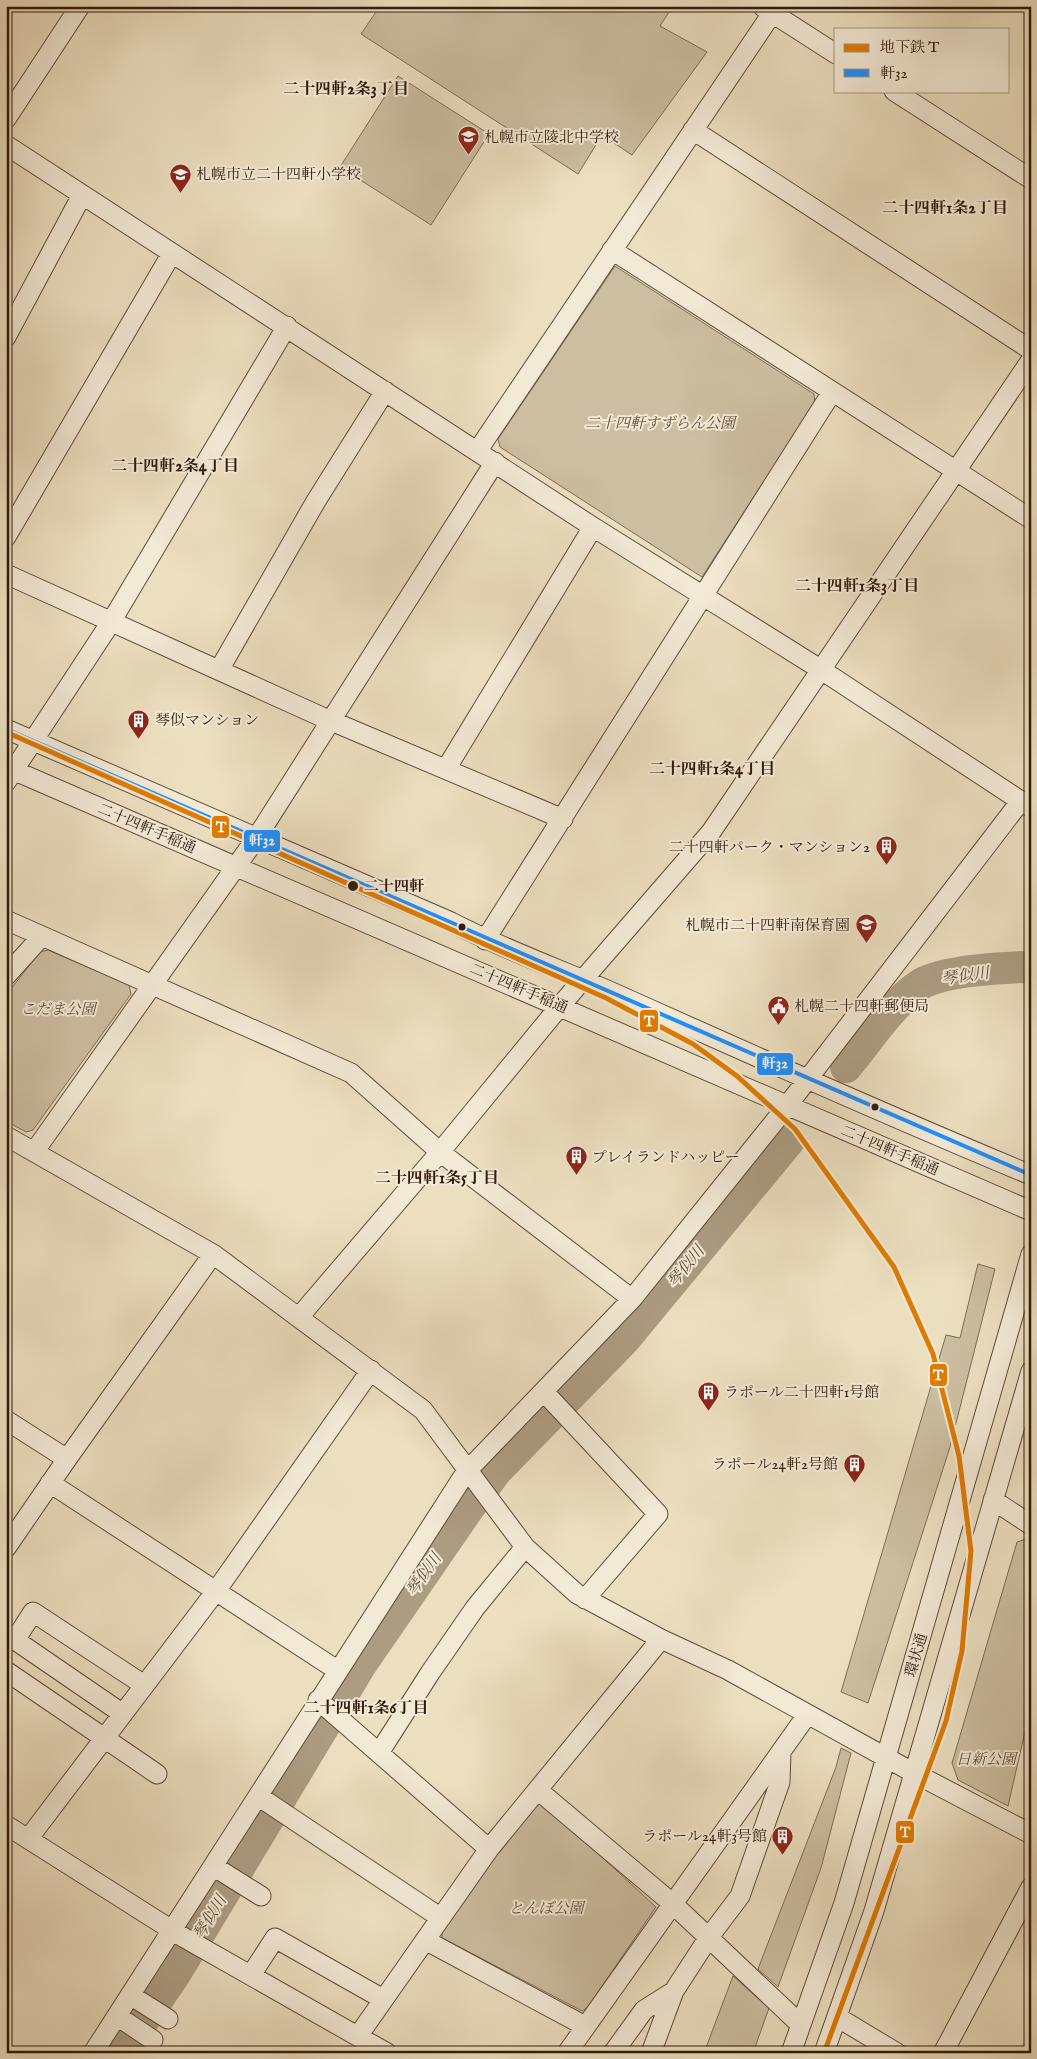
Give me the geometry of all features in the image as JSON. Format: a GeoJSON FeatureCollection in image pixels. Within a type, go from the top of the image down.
{"type":"FeatureCollection","features":[{"type":"Feature","properties":{"kind":"street"},"geometry":{"type":"LineString","coordinates":[[6,119],[80,6]]}},
{"type":"Feature","properties":{"kind":"street"},"geometry":{"type":"LineString","coordinates":[[478,450],[693,130],[771,9],[834,53]]}},
{"type":"Feature","properties":{"kind":"street"},"geometry":{"type":"LineString","coordinates":[[896,92],[1031,179]]}},
{"type":"Feature","properties":{"kind":"street"},"geometry":{"type":"LineString","coordinates":[[693,130],[1031,350]]}},
{"type":"Feature","properties":{"kind":"street"},"geometry":{"type":"LineString","coordinates":[[6,144],[478,450],[593,527],[820,669],[1026,805],[632,1299],[548,1396],[470,1476],[337,1670],[322,1704],[123,2020],[93,2053]]}},
{"type":"Feature","properties":{"kind":"street"},"geometry":{"type":"LineString","coordinates":[[6,337],[82,195]]}},
{"type":"Feature","properties":{"kind":"street"},"geometry":{"type":"LineString","coordinates":[[612,250],[1031,519]]}},
{"type":"Feature","properties":{"kind":"street"},"geometry":{"type":"LineString","coordinates":[[6,537],[172,253]]}},
{"type":"Feature","properties":{"kind":"street"},"geometry":{"type":"LineString","coordinates":[[8,773],[35,740],[111,622],[287,326]]}},
{"type":"Feature","properties":{"kind":"street"},"geometry":{"type":"LineString","coordinates":[[299,1317],[440,1152],[560,1006],[711,832],[1031,360]]}},
{"type":"Feature","properties":{"kind":"street"},"geometry":{"type":"LineString","coordinates":[[219,670],[316,501],[385,391]]}},
{"type":"Feature","properties":{"kind":"street"},"geometry":{"type":"LineString","coordinates":[[485,940],[564,819],[702,595],[832,392]]}},
{"type":"Feature","properties":{"kind":"street"},"geometry":{"type":"LineString","coordinates":[[34,1152],[257,837],[495,462]]}},
{"type":"Feature","properties":{"kind":"street"},"geometry":{"type":"LineString","coordinates":[[446,769],[593,527]]}},
{"type":"Feature","properties":{"kind":"street"},"geometry":{"type":"LineString","coordinates":[[6,574],[332,721],[564,819]]}},
{"type":"Feature","properties":{"kind":"street","name":"二十四軒手稲通"},"geometry":{"type":"LineString","coordinates":[[6,729],[451,922],[485,940],[584,980],[806,1080],[1031,1175]]}},
{"type":"Feature","properties":{"kind":"street","name":"二十四軒手稲通"},"geometry":{"type":"LineString","coordinates":[[8,773],[237,866],[1031,1211]]}},
{"type":"Feature","properties":{"kind":"street"},"geometry":{"type":"LineString","coordinates":[[6,920],[351,1073],[440,1152],[632,1299]]}},
{"type":"Feature","properties":{"kind":"street"},"geometry":{"type":"LineString","coordinates":[[6,976],[42,936]]}},
{"type":"Feature","properties":{"kind":"street"},"geometry":{"type":"LineString","coordinates":[[6,1136],[213,1254],[423,1410],[488,1501],[525,1548],[585,1599],[661,1639],[728,1670],[914,1773],[1031,1834]]}},
{"type":"Feature","properties":{"kind":"street"},"geometry":{"type":"LineString","coordinates":[[6,1548],[66,1459],[213,1254]]}},
{"type":"Feature","properties":{"kind":"street","name":"環状通"},"geometry":{"type":"LineString","coordinates":[[791,2053],[844,1903],[1031,1254]]}},
{"type":"Feature","properties":{"kind":"street"},"geometry":{"type":"LineString","coordinates":[[28,1838],[216,1591],[371,1370]]}},
{"type":"Feature","properties":{"kind":"street","name":"環状通"},"geometry":{"type":"LineString","coordinates":[[824,2053],[874,1911],[1031,1371]]}},
{"type":"Feature","properties":{"kind":"street"},"geometry":{"type":"LineString","coordinates":[[548,1396],[658,1514],[585,1599]]}},
{"type":"Feature","properties":{"kind":"street"},"geometry":{"type":"LineString","coordinates":[[6,1420],[66,1459]]}},
{"type":"Feature","properties":{"kind":"street"},"geometry":{"type":"LineString","coordinates":[[50,1483],[337,1670]]}},
{"type":"Feature","properties":{"kind":"street"},"geometry":{"type":"LineString","coordinates":[[993,1500],[1031,1524]]}},
{"type":"Feature","properties":{"kind":"street"},"geometry":{"type":"LineString","coordinates":[[379,1753],[430,1673],[475,1608],[525,1548]]}},
{"type":"Feature","properties":{"kind":"street"},"geometry":{"type":"LineString","coordinates":[[123,1714],[15,1640],[34,1612],[144,1685]]}},
{"type":"Feature","properties":{"kind":"street"},"geometry":{"type":"LineString","coordinates":[[358,2036],[489,1849],[539,1791],[661,1639]]}},
{"type":"Feature","properties":{"kind":"street"},"geometry":{"type":"LineString","coordinates":[[6,1671],[157,1774]]}},
{"type":"Feature","properties":{"kind":"street"},"geometry":{"type":"LineString","coordinates":[[322,1704],[489,1849]]}},
{"type":"Feature","properties":{"kind":"street"},"geometry":{"type":"LineString","coordinates":[[567,2053],[807,1715]]}},
{"type":"Feature","properties":{"kind":"street"},"geometry":{"type":"LineString","coordinates":[[651,2053],[674,1991],[708,1937],[740,1896],[780,1782],[781,1752]]}},
{"type":"Feature","properties":{"kind":"street"},"geometry":{"type":"LineString","coordinates":[[539,1791],[674,1904],[801,2025]]}},
{"type":"Feature","properties":{"kind":"street"},"geometry":{"type":"LineString","coordinates":[[262,1798],[441,1918]]}},
{"type":"Feature","properties":{"kind":"street"},"geometry":{"type":"LineString","coordinates":[[6,1825],[178,1933],[387,2053]]}},
{"type":"Feature","properties":{"kind":"street"},"geometry":{"type":"LineString","coordinates":[[217,1869],[262,1896]]}},
{"type":"Feature","properties":{"kind":"street"},"geometry":{"type":"LineString","coordinates":[[943,2053],[1031,1887]]}},
{"type":"Feature","properties":{"kind":"street"},"geometry":{"type":"LineString","coordinates":[[250,1975],[275,1938],[383,1999]]}},
{"type":"Feature","properties":{"kind":"street"},"geometry":{"type":"LineString","coordinates":[[425,1940],[585,2026]]}},
{"type":"Feature","properties":{"kind":"street"},"geometry":{"type":"LineString","coordinates":[[613,2053],[644,2010],[674,1991]]}},
{"type":"Feature","properties":{"kind":"street"},"geometry":{"type":"LineString","coordinates":[[136,1999],[166,2017]]}},
{"type":"Feature","properties":{"kind":"street"},"geometry":{"type":"LineString","coordinates":[[838,2017],[897,2053]]}},
{"type":"Feature","properties":{"kind":"street"},"geometry":{"type":"LineString","coordinates":[[123,2020],[150,2038]]}},
{"type":"Feature","properties":{"kind":"green space"},"geometry":{"type":"Polygon","coordinates":[[[380,6],[673,6],[660,26],[707,52],[632,155],[602,135],[578,174],[361,34],[380,6]]]}},
{"type":"Feature","properties":{"kind":"green space"},"geometry":{"type":"Polygon","coordinates":[[[398,76],[489,134],[431,225],[340,167],[398,76]]]}},
{"type":"Feature","properties":{"kind":"green space","name":"二十四軒すずらん公園"},"geometry":{"type":"Polygon","coordinates":[[[615,266],[814,394],[815,402],[702,577],[500,447],[498,439],[615,266]]]}},
{"type":"Feature","properties":{"kind":"green space","name":"こだま公園"},"geometry":{"type":"Polygon","coordinates":[[[48,950],[129,985],[131,994],[33,1130],[26,1132],[6,1121],[6,995],[40,952],[48,950]]]}},
{"type":"Feature","properties":{"kind":"green space"},"geometry":{"type":"Polygon","coordinates":[[[978,1264],[995,1269],[950,1447],[868,1703],[841,1692],[946,1335],[960,1338],[978,1264]]]}},
{"type":"Feature","properties":{"kind":"green space","name":"日新公園"},"geometry":{"type":"Polygon","coordinates":[[[1029,1538],[1031,1705],[1008,1806],[958,1780],[952,1763],[1017,1542],[1029,1538]]]}},
{"type":"Feature","properties":{"kind":"green space"},"geometry":{"type":"Polygon","coordinates":[[[841,1748],[851,1753],[821,1868],[778,1987],[758,1969],[836,1767],[841,1748]]]}},
{"type":"Feature","properties":{"kind":"green space","name":"とんぼ公園"},"geometry":{"type":"Polygon","coordinates":[[[540,1800],[656,1907],[587,2008],[582,2011],[442,1938],[442,1929],[496,1848],[540,1800]]]}},
{"type":"Feature","properties":{"kind":"green space"},"geometry":{"type":"Polygon","coordinates":[[[733,1976],[769,2008],[753,2053],[704,2053],[733,1976]]]}},
{"type":"Feature","properties":{"kind":"waterway","name":"琴似川"},"geometry":{"type":"LineString","coordinates":[[846,1067],[890,1012],[921,984],[958,973],[1031,967]]}},
{"type":"Feature","properties":{"kind":"waterway","name":"琴似川"},"geometry":{"type":"LineString","coordinates":[[121,2053],[175,1974],[360,1666],[468,1509],[497,1470],[624,1340],[788,1142]]}},
{"type":"Feature","properties":{"kind":"metro line","name":"T"},"geometry":{"type":"LineString","coordinates":[[6,732],[606,998],[693,1044],[737,1076],[795,1129],[894,1267],[933,1354],[959,1456],[971,1551],[962,1651],[946,1721],[824,2053]]}},
{"type":"Feature","properties":{"kind":"transit line","name":"軒32"},"geometry":{"type":"LineString","coordinates":[[6,729],[1031,1175]]}},
{"type":"Feature","properties":{"kind":"place","name":"札幌市立陵北中学校"},"geometry":{"type":"Point","coordinates":[468,156]}},
{"type":"Feature","properties":{"kind":"place","name":"札幌市立二十四軒小学校"},"geometry":{"type":"Point","coordinates":[180,193]}},
{"type":"Feature","properties":{"kind":"place","name":"琴似マンション"},"geometry":{"type":"Point","coordinates":[139,739]}},
{"type":"Feature","properties":{"kind":"place","name":"二十四軒パーク・マンション2"},"geometry":{"type":"Point","coordinates":[886,866]}},
{"type":"Feature","properties":{"kind":"place","name":"二十四軒"},"geometry":{"type":"Point","coordinates":[353,886]}},
{"type":"Feature","properties":{"kind":"place","name":"札幌市二十四軒南保育園"},"geometry":{"type":"Point","coordinates":[866,944]}},
{"type":"Feature","properties":{"kind":"place","name":"札幌二十四軒郵便局"},"geometry":{"type":"Point","coordinates":[778,1025]}},
{"type":"Feature","properties":{"kind":"place","name":"プレイランドハッピー"},"geometry":{"type":"Point","coordinates":[576,1176]}},
{"type":"Feature","properties":{"kind":"place","name":"ラポール二十四軒1号館"},"geometry":{"type":"Point","coordinates":[708,1411]}},
{"type":"Feature","properties":{"kind":"place","name":"ラポール24軒2号館"},"geometry":{"type":"Point","coordinates":[854,1483]}},
{"type":"Feature","properties":{"kind":"place","name":"ラポール24軒3号館"},"geometry":{"type":"Point","coordinates":[783,1855]}},
{"type":"Feature","properties":{"kind":"district","name":"二十四軒2条3丁目"},"geometry":{"type":"Point","coordinates":[346,88]}},
{"type":"Feature","properties":{"kind":"district","name":"二十四軒1条2丁目"},"geometry":{"type":"Point","coordinates":[945,207]}},
{"type":"Feature","properties":{"kind":"district","name":"二十四軒2条4丁目"},"geometry":{"type":"Point","coordinates":[175,465]}},
{"type":"Feature","properties":{"kind":"district","name":"二十四軒1条3丁目"},"geometry":{"type":"Point","coordinates":[857,585]}},
{"type":"Feature","properties":{"kind":"district","name":"二十四軒1条4丁目"},"geometry":{"type":"Point","coordinates":[712,768]}},
{"type":"Feature","properties":{"kind":"district","name":"二十四軒1条5丁目"},"geometry":{"type":"Point","coordinates":[437,1177]}},
{"type":"Feature","properties":{"kind":"district","name":"二十四軒1条6丁目"},"geometry":{"type":"Point","coordinates":[366,1707]}}]}
